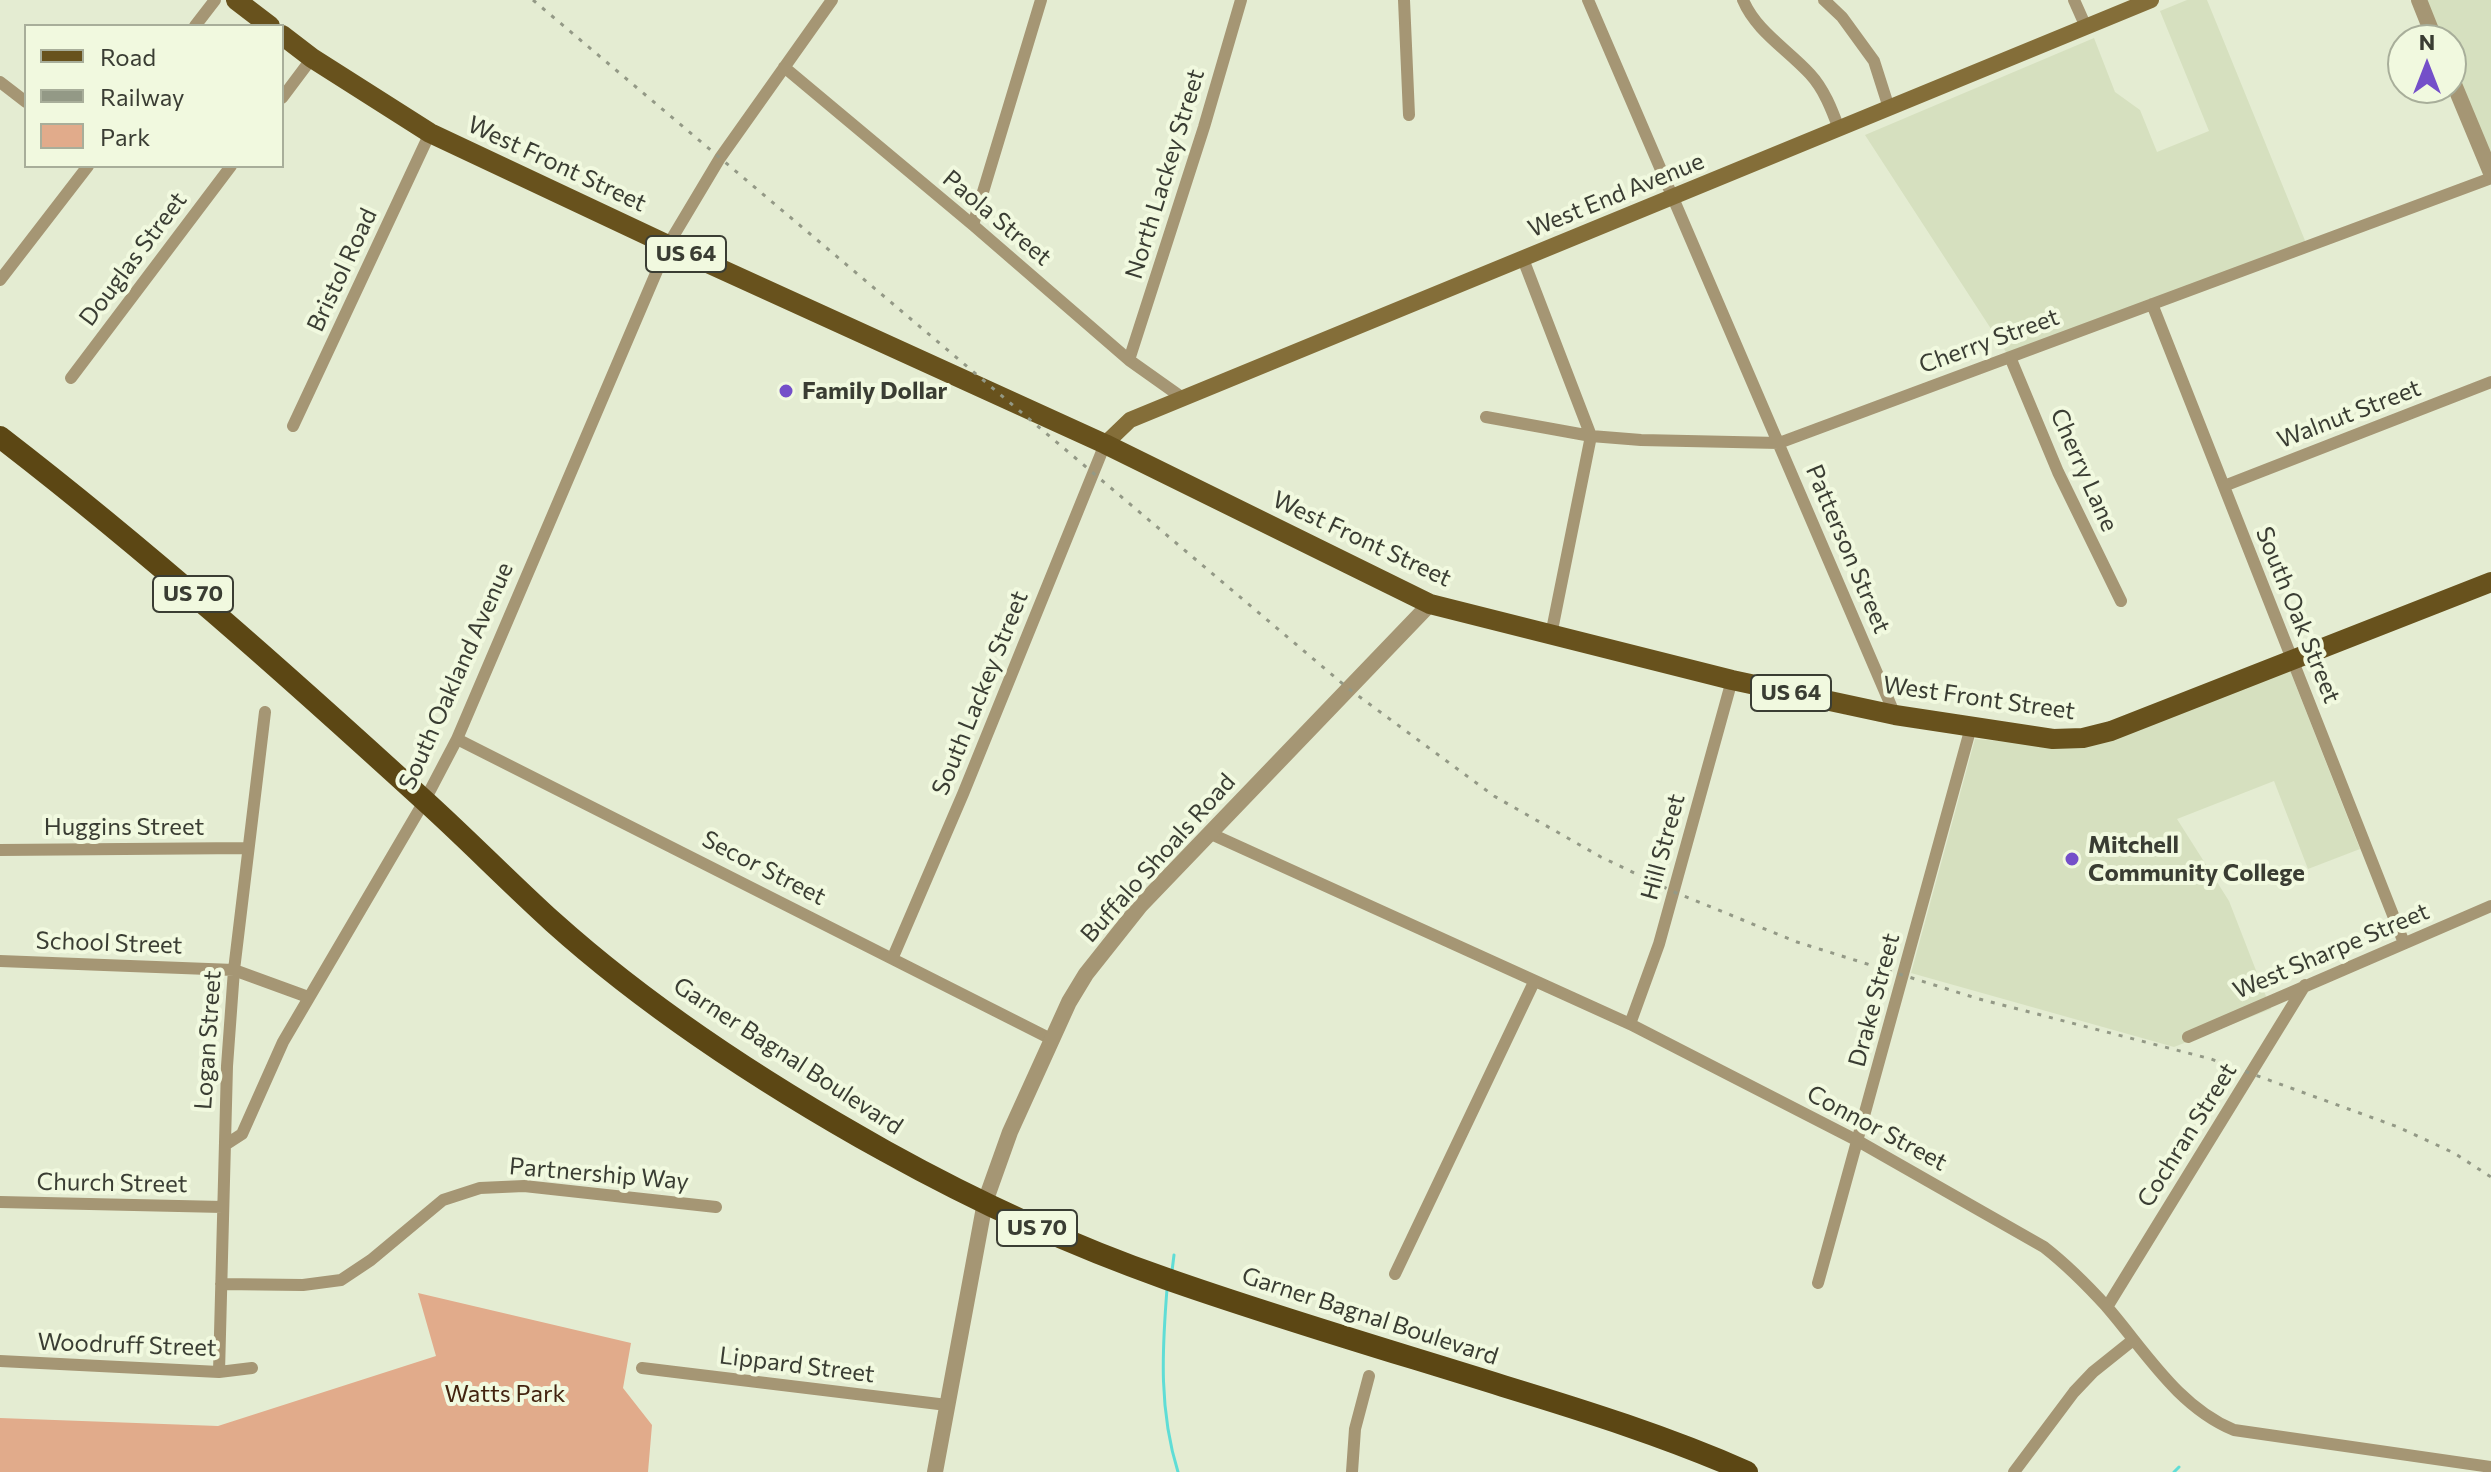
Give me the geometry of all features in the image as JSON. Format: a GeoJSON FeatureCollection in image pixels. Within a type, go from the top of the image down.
{"type":"FeatureCollection","features":[{"type":"Feature","properties":{"kind":"highway","name":"Garner Bagnal Boulevard"},"geometry":{"type":"LineString","coordinates":[[0,437],[114,525],[425,800],[556,924],[726,1054],[874,1145],[1026,1223],[1164,1278],[1588,1412],[1747,1472]]}},
{"type":"Feature","properties":{"kind":"main road"},"geometry":{"type":"LineString","coordinates":[[236,0],[267,24]]}},
{"type":"Feature","properties":{"kind":"main road","name":"West End Avenue"},"geometry":{"type":"LineString","coordinates":[[1105,444],[1130,420],[2151,0]]}},
{"type":"Feature","properties":{"kind":"main road","name":"West Front Street"},"geometry":{"type":"LineString","coordinates":[[284,37],[312,58],[430,133],[1105,444],[1430,604],[1732,680],[1895,715],[2053,739],[2083,738],[2111,731],[2491,582]]}},
{"type":"Feature","properties":{"kind":"street"},"geometry":{"type":"LineString","coordinates":[[197,24],[215,0]]}},
{"type":"Feature","properties":{"kind":"street"},"geometry":{"type":"LineString","coordinates":[[973,225],[1041,0]]}},
{"type":"Feature","properties":{"kind":"street","name":"North Lackey Street"},"geometry":{"type":"LineString","coordinates":[[1129,360],[1241,0]]}},
{"type":"Feature","properties":{"kind":"street"},"geometry":{"type":"LineString","coordinates":[[1404,0],[1409,115]]}},
{"type":"Feature","properties":{"kind":"street","name":"Patterson Street"},"geometry":{"type":"LineString","coordinates":[[1588,0],[1895,715]]}},
{"type":"Feature","properties":{"kind":"street"},"geometry":{"type":"LineString","coordinates":[[1743,0],[1749,14],[1811,75],[1830,106],[1839,129]]}},
{"type":"Feature","properties":{"kind":"street"},"geometry":{"type":"LineString","coordinates":[[1824,0],[1842,17],[1874,61],[1889,108]]}},
{"type":"Feature","properties":{"kind":"street"},"geometry":{"type":"LineString","coordinates":[[2074,0],[2086,27]]}},
{"type":"Feature","properties":{"kind":"street"},"geometry":{"type":"LineString","coordinates":[[2419,0],[2429,24]]}},
{"type":"Feature","properties":{"kind":"street","name":"South Oakland Avenue"},"geometry":{"type":"LineString","coordinates":[[225,1145],[242,1134],[283,1042],[425,800],[457,739],[668,245],[720,158],[784,67],[824,3]]}},
{"type":"Feature","properties":{"kind":"street"},"geometry":{"type":"LineString","coordinates":[[284,95],[312,58]]}},
{"type":"Feature","properties":{"kind":"street","name":"Paola Street"},"geometry":{"type":"LineString","coordinates":[[784,67],[1129,360],[1184,399]]}},
{"type":"Feature","properties":{"kind":"street"},"geometry":{"type":"LineString","coordinates":[[0,82],[24,100]]}},
{"type":"Feature","properties":{"kind":"street"},"geometry":{"type":"LineString","coordinates":[[2462,104],[2491,176]]}},
{"type":"Feature","properties":{"kind":"street","name":"Bristol Road"},"geometry":{"type":"LineString","coordinates":[[293,426],[430,133]]}},
{"type":"Feature","properties":{"kind":"street"},"geometry":{"type":"LineString","coordinates":[[0,280],[86,168]]}},
{"type":"Feature","properties":{"kind":"street","name":"Douglas Street"},"geometry":{"type":"LineString","coordinates":[[71,378],[229,168]]}},
{"type":"Feature","properties":{"kind":"street","name":"Cherry Street"},"geometry":{"type":"LineString","coordinates":[[1486,417],[1591,436],[1779,443],[2491,176]]}},
{"type":"Feature","properties":{"kind":"street"},"geometry":{"type":"LineString","coordinates":[[1523,259],[1591,436],[1551,635]]}},
{"type":"Feature","properties":{"kind":"street","name":"South Oak Street"},"geometry":{"type":"LineString","coordinates":[[2152,304],[2404,943]]}},
{"type":"Feature","properties":{"kind":"street","name":"Cherry Lane"},"geometry":{"type":"LineString","coordinates":[[2010,357],[2058,472],[2121,601]]}},
{"type":"Feature","properties":{"kind":"street","name":"Walnut Street"},"geometry":{"type":"LineString","coordinates":[[2224,486],[2491,382]]}},
{"type":"Feature","properties":{"kind":"street","name":"South Lackey Street"},"geometry":{"type":"LineString","coordinates":[[893,957],[963,794],[1105,444]]}},
{"type":"Feature","properties":{"kind":"street","name":"Buffalo Shoals Road"},"geometry":{"type":"LineString","coordinates":[[935,1472],[985,1202],[1010,1132],[1051,1039],[1086,974],[1140,906],[1430,604]]}},
{"type":"Feature","properties":{"kind":"street","name":"Hill Street"},"geometry":{"type":"LineString","coordinates":[[1630,1024],[1659,944],[1732,680]]}},
{"type":"Feature","properties":{"kind":"street","name":"Logan Street"},"geometry":{"type":"LineString","coordinates":[[219,1372],[227,1066],[234,970],[265,712]]}},
{"type":"Feature","properties":{"kind":"street","name":"Drake Street"},"geometry":{"type":"LineString","coordinates":[[1818,1283],[1971,727]]}},
{"type":"Feature","properties":{"kind":"street","name":"Secor Street"},"geometry":{"type":"LineString","coordinates":[[457,739],[1051,1039]]}},
{"type":"Feature","properties":{"kind":"street","name":"Connor Street"},"geometry":{"type":"LineString","coordinates":[[1209,833],[1630,1024],[1858,1141],[2044,1247],[2066,1264],[2107,1307],[2167,1380],[2215,1422],[2234,1430],[2433,1465],[2491,1467]]}},
{"type":"Feature","properties":{"kind":"street","name":"Huggins Street"},"geometry":{"type":"LineString","coordinates":[[0,850],[248,848]]}},
{"type":"Feature","properties":{"kind":"street","name":"West Sharpe Street"},"geometry":{"type":"LineString","coordinates":[[2188,1037],[2491,906]]}},
{"type":"Feature","properties":{"kind":"street","name":"School Street"},"geometry":{"type":"LineString","coordinates":[[0,961],[234,970],[308,997]]}},
{"type":"Feature","properties":{"kind":"street"},"geometry":{"type":"LineString","coordinates":[[1395,1274],[1534,982]]}},
{"type":"Feature","properties":{"kind":"street","name":"Cochran Street"},"geometry":{"type":"LineString","coordinates":[[2107,1307],[2305,985]]}},
{"type":"Feature","properties":{"kind":"street","name":"Partnership Way"},"geometry":{"type":"LineString","coordinates":[[221,1284],[303,1285],[341,1280],[371,1260],[443,1200],[480,1188],[524,1186],[716,1207]]}},
{"type":"Feature","properties":{"kind":"street","name":"Church Street"},"geometry":{"type":"LineString","coordinates":[[0,1202],[223,1207]]}},
{"type":"Feature","properties":{"kind":"street"},"geometry":{"type":"LineString","coordinates":[[2014,1472],[2074,1392],[2093,1372],[2133,1340]]}},
{"type":"Feature","properties":{"kind":"street","name":"Woodruff Street"},"geometry":{"type":"LineString","coordinates":[[0,1361],[219,1372],[252,1368]]}},
{"type":"Feature","properties":{"kind":"street","name":"Lippard Street"},"geometry":{"type":"LineString","coordinates":[[642,1368],[947,1405]]}},
{"type":"Feature","properties":{"kind":"street"},"geometry":{"type":"LineString","coordinates":[[1352,1472],[1355,1429],[1369,1376]]}},
{"type":"Feature","properties":{"kind":"shaded area"},"geometry":{"type":"Polygon","coordinates":[[[2187,0],[2207,0],[2306,243],[2008,355],[1865,135],[2094,38],[2115,92],[2140,110],[2157,152],[2209,131],[2160,11],[2187,0]]]}},
{"type":"Feature","properties":{"kind":"shaded area"},"geometry":{"type":"Polygon","coordinates":[[[2425,0],[2491,0],[2491,163],[2467,104],[2467,24],[2435,24],[2425,0]]]}},
{"type":"Feature","properties":{"kind":"shaded area","name":"Mitchell Community College"},"geometry":{"type":"Polygon","coordinates":[[[2289,668],[2360,849],[2308,869],[2274,781],[2177,819],[2229,901],[2271,1009],[2174,1047],[1911,973],[1975,739],[2034,744],[2289,668]]]}},
{"type":"Feature","properties":{"kind":"green space","name":"Watts Park"},"geometry":{"type":"Polygon","coordinates":[[[418,1293],[631,1343],[623,1388],[652,1425],[648,1472],[0,1472],[0,1418],[218,1426],[436,1356],[418,1293]]]}},
{"type":"Feature","properties":{"kind":"waterway"},"geometry":{"type":"LineString","coordinates":[[1172,1271],[1174,1255]]}},
{"type":"Feature","properties":{"kind":"waterway"},"geometry":{"type":"LineString","coordinates":[[1167,1289],[1163,1359],[1165,1404],[1178,1472]]}},
{"type":"Feature","properties":{"kind":"waterway"},"geometry":{"type":"LineString","coordinates":[[2174,1472],[2179,1467]]}},
{"type":"Feature","properties":{"kind":"railway"},"geometry":{"type":"LineString","coordinates":[[533,0],[1349,689],[1494,796],[1601,857],[1674,892],[1797,942],[1979,999],[2211,1059],[2398,1127],[2454,1153],[2491,1177]]}},
{"type":"Feature","properties":{"kind":"place","name":"Family Dollar"},"geometry":{"type":"Point","coordinates":[786,391]}},
{"type":"Feature","properties":{"kind":"place","name":"Mitchell Community College"},"geometry":{"type":"Point","coordinates":[2072,859]}}]}
